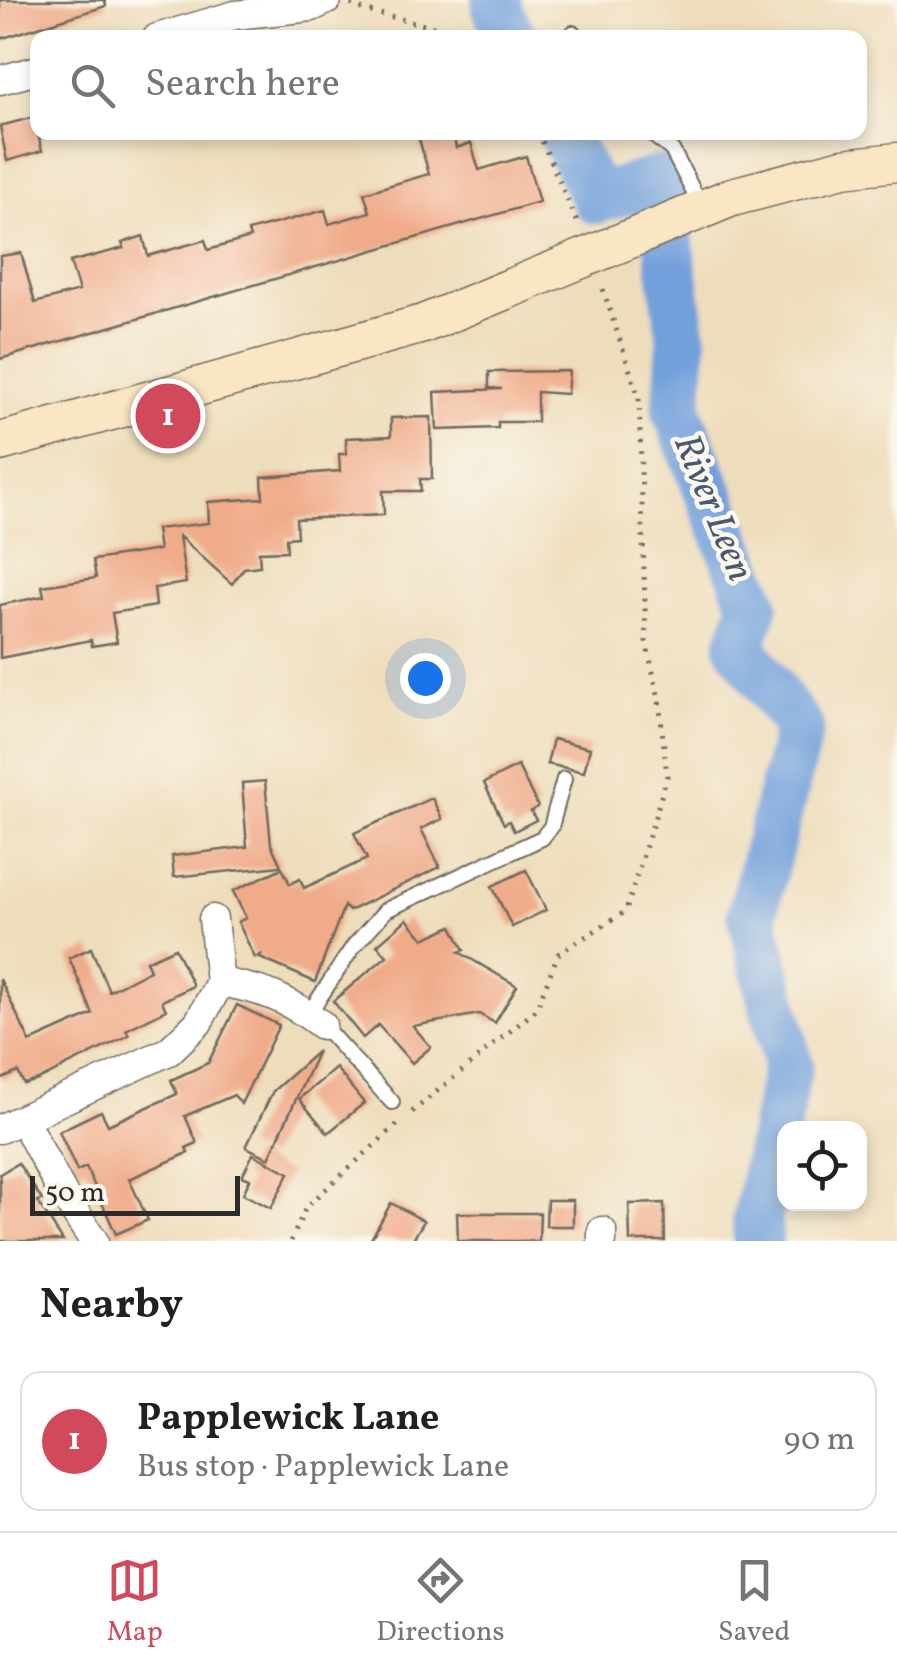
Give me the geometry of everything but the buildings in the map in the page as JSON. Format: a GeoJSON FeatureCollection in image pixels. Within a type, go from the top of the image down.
{"type":"FeatureCollection","features":[{"type":"Feature","properties":{"kind":"street"},"geometry":{"type":"LineString","coordinates":[[184,30],[236,15],[312,7],[327,0]]}},
{"type":"Feature","properties":{"kind":"street"},"geometry":{"type":"LineString","coordinates":[[0,80],[30,72]]}},
{"type":"Feature","properties":{"kind":"street"},"geometry":{"type":"LineString","coordinates":[[0,442],[424,324],[702,208],[786,181],[842,168],[897,162]]}},
{"type":"Feature","properties":{"kind":"street"},"geometry":{"type":"LineString","coordinates":[[94,1241],[12,1124],[169,1051],[198,1023],[220,982],[212,919]]}},
{"type":"Feature","properties":{"kind":"street"},"geometry":{"type":"LineString","coordinates":[[220,982],[255,988],[290,1002],[315,1020]]}},
{"type":"Feature","properties":{"kind":"lane"},"geometry":{"type":"LineString","coordinates":[[659,140],[672,150],[702,208]]}},
{"type":"Feature","properties":{"kind":"lane"},"geometry":{"type":"LineString","coordinates":[[392,1102],[315,1020],[353,947],[386,910],[542,838],[552,826],[564,779]]}},
{"type":"Feature","properties":{"kind":"path"},"geometry":{"type":"LineString","coordinates":[[344,0],[364,10],[447,30]]}},
{"type":"Feature","properties":{"kind":"path"},"geometry":{"type":"LineString","coordinates":[[542,140],[591,253],[639,398]]}},
{"type":"Feature","properties":{"kind":"waterway","name":"River Leen"},"geometry":{"type":"LineString","coordinates":[[497,0],[508,30]]}},
{"type":"Feature","properties":{"kind":"waterway","name":"River Leen"},"geometry":{"type":"LineString","coordinates":[[566,140],[596,199],[660,180],[682,341],[677,411],[754,605],[740,646],[799,728],[752,914],[788,1064],[757,1219],[758,1241]]}},
{"type":"Feature","properties":{"kind":"place","name":"Papplewick Lane"},"geometry":{"type":"Point","coordinates":[168,416]}}]}
